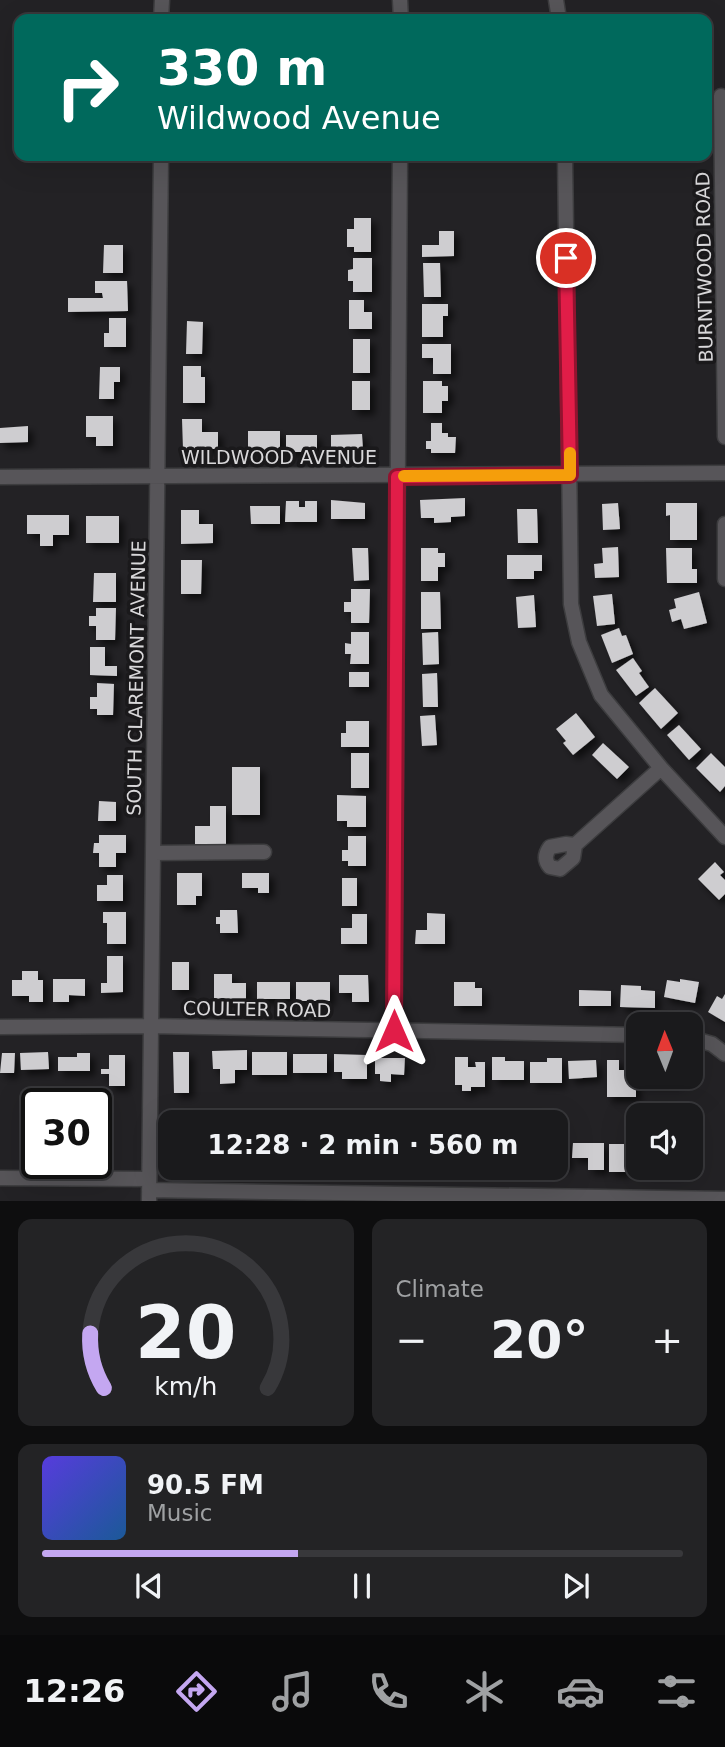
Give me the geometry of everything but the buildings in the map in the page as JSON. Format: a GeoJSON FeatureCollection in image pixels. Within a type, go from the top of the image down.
{"type":"FeatureCollection","features":[{"type":"Feature","properties":{"kind":"street","name":"BURNTWOOD ROAD"},"geometry":{"type":"LineString","coordinates":[[718,96],[725,437]]}},
{"type":"Feature","properties":{"kind":"street","name":"SOUTH CLAREMONT AVENUE"},"geometry":{"type":"LineString","coordinates":[[149,1190],[160,161]]}},
{"type":"Feature","properties":{"kind":"street"},"geometry":{"type":"LineString","coordinates":[[394,1031],[400,161]]}},
{"type":"Feature","properties":{"kind":"street"},"geometry":{"type":"LineString","coordinates":[[565,161],[571,604],[579,642],[601,695],[661,768],[725,837]]}},
{"type":"Feature","properties":{"kind":"street","name":"WILDWOOD AVENUE"},"geometry":{"type":"LineString","coordinates":[[0,477],[397,477],[725,473]]}},
{"type":"Feature","properties":{"kind":"street"},"geometry":{"type":"LineString","coordinates":[[725,524],[725,579]]}},
{"type":"Feature","properties":{"kind":"street"},"geometry":{"type":"LineString","coordinates":[[575,845],[661,768]]}},
{"type":"Feature","properties":{"kind":"street"},"geometry":{"type":"LineString","coordinates":[[153,853],[264,852]]}},
{"type":"Feature","properties":{"kind":"street","name":"COULTER ROAD"},"geometry":{"type":"LineString","coordinates":[[0,1027],[151,1026],[626,1035]]}},
{"type":"Feature","properties":{"kind":"street"},"geometry":{"type":"LineString","coordinates":[[704,1042],[725,1054]]}},
{"type":"Feature","properties":{"kind":"street"},"geometry":{"type":"LineString","coordinates":[[0,1178],[149,1190],[303,1197],[725,1199]]}},
{"type":"Feature","properties":{"kind":"slow traffic"},"geometry":{"type":"LineString","coordinates":[[404,476],[570,475],[570,453]]}},
{"type":"Feature","properties":{"kind":"route"},"geometry":{"type":"LineString","coordinates":[[394,1031],[397,477],[570,475],[566,258]]}}]}
